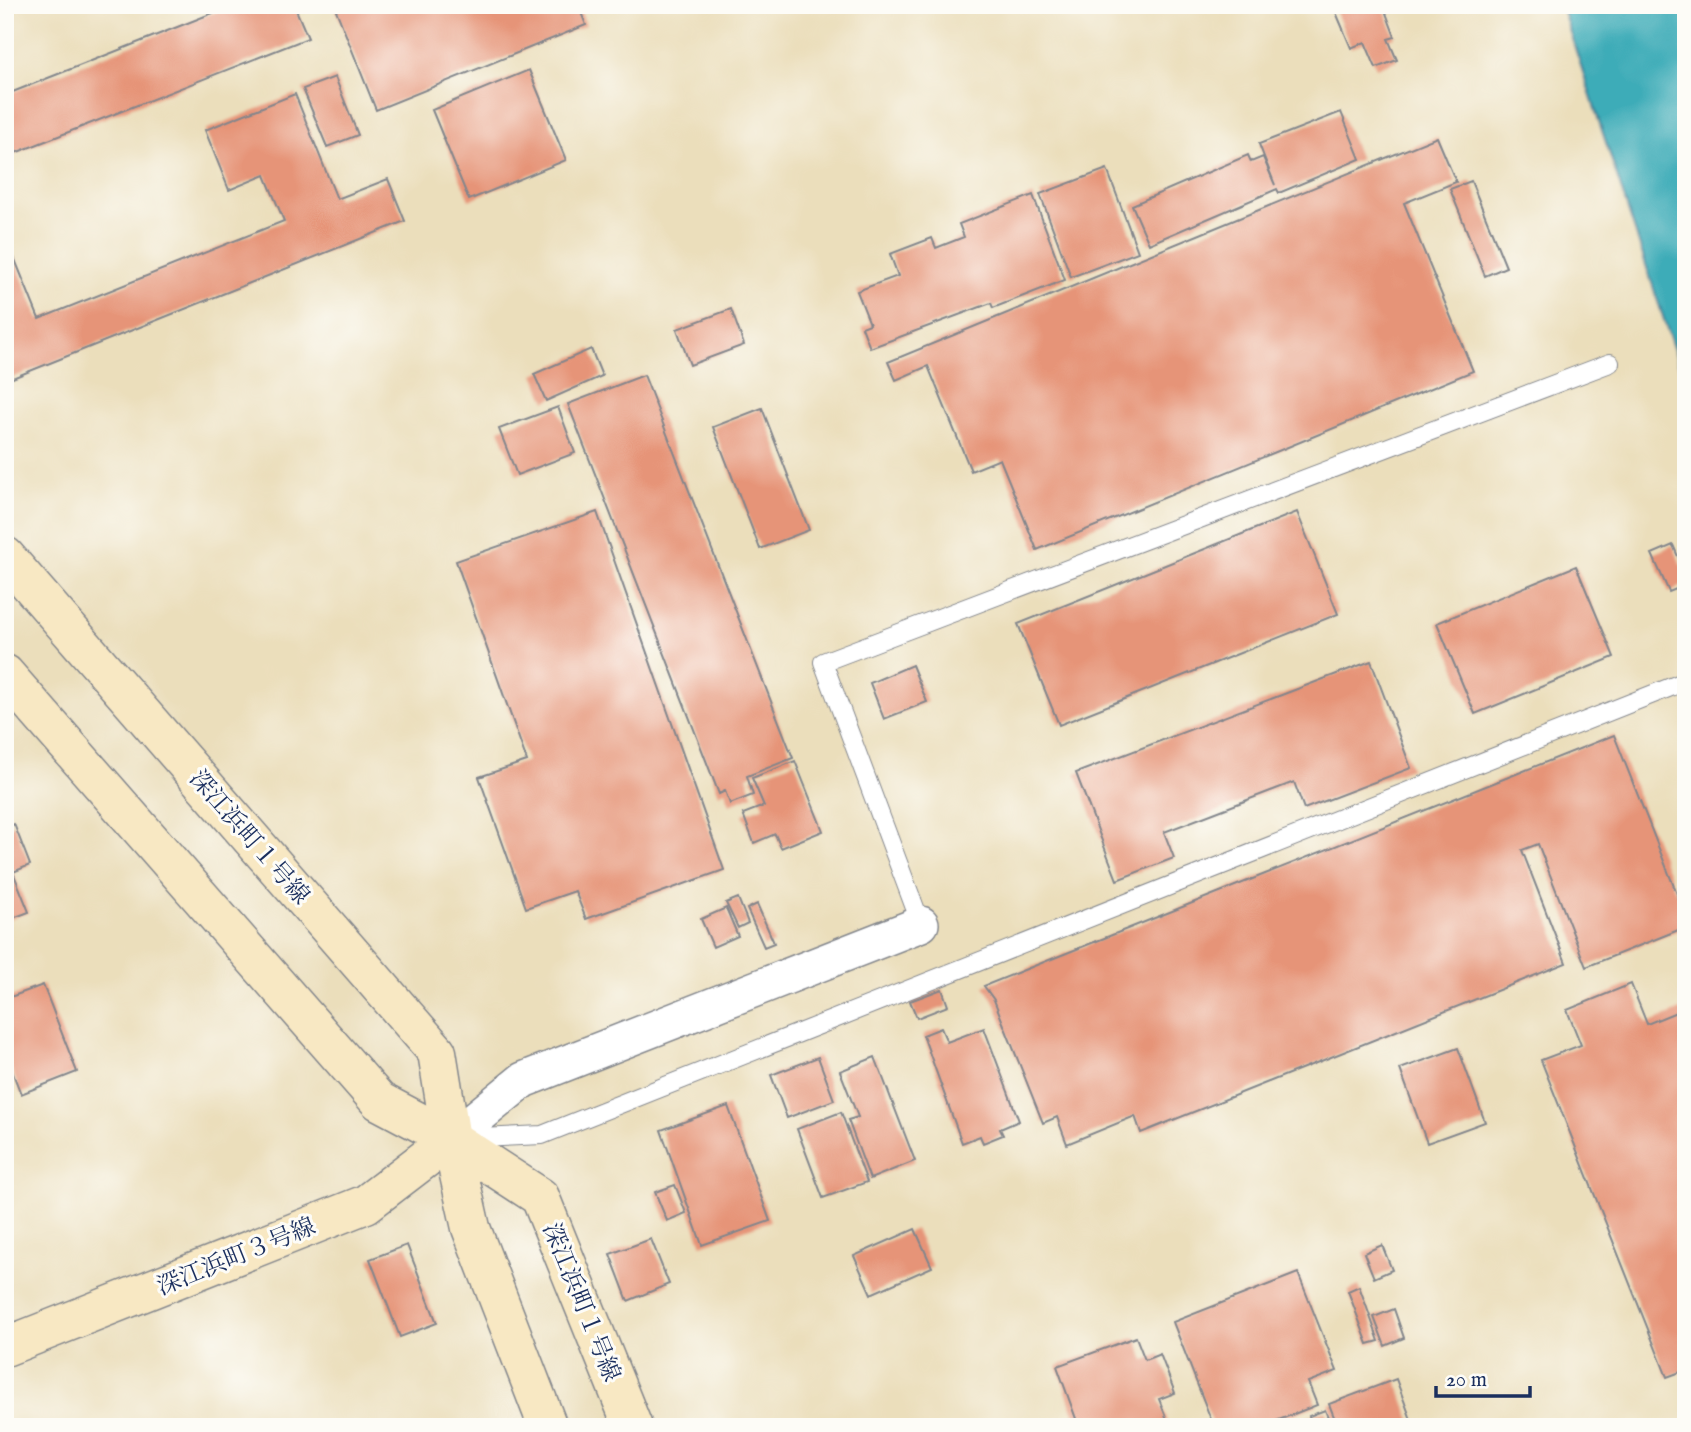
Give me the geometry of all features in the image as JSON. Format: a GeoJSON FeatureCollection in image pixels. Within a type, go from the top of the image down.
{"type":"FeatureCollection","features":[{"type":"Feature","properties":{"kind":"street","name":"深江浜町１号線"},"geometry":{"type":"LineString","coordinates":[[5,555],[437,1052],[451,1139],[471,1228],[548,1427]]}},
{"type":"Feature","properties":{"kind":"street","name":"深江浜町１号線"},"geometry":{"type":"LineString","coordinates":[[5,674],[379,1101],[451,1139],[540,1197],[633,1427]]}},
{"type":"Feature","properties":{"kind":"street"},"geometry":{"type":"LineString","coordinates":[[451,1139],[523,1080],[921,924]]}},
{"type":"Feature","properties":{"kind":"street","name":"深江浜町３号線"},"geometry":{"type":"LineString","coordinates":[[5,1347],[366,1204],[451,1139]]}},
{"type":"Feature","properties":{"kind":"lane"},"geometry":{"type":"LineString","coordinates":[[921,924],[823,662],[1610,363]]}},
{"type":"Feature","properties":{"kind":"lane"},"geometry":{"type":"LineString","coordinates":[[451,1139],[542,1135],[1686,681]]}},
{"type":"Feature","properties":{"kind":"water"},"geometry":{"type":"Polygon","coordinates":[[[1561,5],[1686,5],[1686,387],[1561,5]]]}},
{"type":"Feature","properties":{"kind":"building"},"geometry":{"type":"Polygon","coordinates":[[[233,5],[294,5],[308,38],[5,157],[5,95],[233,5]]]}},
{"type":"Feature","properties":{"kind":"building"},"geometry":{"type":"Polygon","coordinates":[[[334,5],[578,5],[586,25],[376,110],[334,5]]]}},
{"type":"Feature","properties":{"kind":"building"},"geometry":{"type":"Polygon","coordinates":[[[1348,5],[1383,5],[1395,37],[1388,39],[1397,60],[1376,68],[1365,42],[1351,48],[1335,10],[1348,5]]]}},
{"type":"Feature","properties":{"kind":"building"},"geometry":{"type":"Polygon","coordinates":[[[529,70],[566,160],[469,200],[432,110],[529,70]]]}},
{"type":"Feature","properties":{"kind":"building"},"geometry":{"type":"Polygon","coordinates":[[[335,77],[358,135],[327,147],[303,89],[335,77]]]}},
{"type":"Feature","properties":{"kind":"building"},"geometry":{"type":"Polygon","coordinates":[[[295,94],[337,199],[388,179],[405,221],[5,381],[5,235],[39,319],[284,221],[265,175],[229,190],[205,130],[295,94]]]}},
{"type":"Feature","properties":{"kind":"building"},"geometry":{"type":"Polygon","coordinates":[[[1341,112],[1360,159],[1279,193],[1277,189],[1149,244],[1132,205],[1248,155],[1251,162],[1263,157],[1275,185],[1259,144],[1341,112]]]}},
{"type":"Feature","properties":{"kind":"building"},"geometry":{"type":"Polygon","coordinates":[[[1437,137],[1456,182],[1404,203],[1473,371],[1037,550],[1000,459],[971,471],[928,366],[896,380],[888,362],[1437,137]]]}},
{"type":"Feature","properties":{"kind":"building"},"geometry":{"type":"Polygon","coordinates":[[[1107,169],[1138,252],[1071,277],[1040,194],[1107,169]]]}},
{"type":"Feature","properties":{"kind":"building"},"geometry":{"type":"Polygon","coordinates":[[[1471,181],[1506,267],[1485,276],[1450,189],[1471,181]]]}},
{"type":"Feature","properties":{"kind":"building"},"geometry":{"type":"Polygon","coordinates":[[[1033,195],[1065,280],[993,308],[991,303],[870,348],[862,327],[870,324],[857,291],[898,276],[890,254],[932,238],[936,248],[964,237],[959,224],[1033,195]]]}},
{"type":"Feature","properties":{"kind":"building"},"geometry":{"type":"Polygon","coordinates":[[[731,309],[744,345],[690,365],[677,329],[731,309]]]}},
{"type":"Feature","properties":{"kind":"building"},"geometry":{"type":"Polygon","coordinates":[[[591,349],[602,376],[546,401],[534,374],[591,349]]]}},
{"type":"Feature","properties":{"kind":"building"},"geometry":{"type":"Polygon","coordinates":[[[644,375],[793,758],[747,776],[753,795],[730,804],[725,791],[719,794],[568,404],[644,375]]]}},
{"type":"Feature","properties":{"kind":"building"},"geometry":{"type":"Polygon","coordinates":[[[558,407],[575,453],[517,475],[499,429],[558,407]]]}},
{"type":"Feature","properties":{"kind":"building"},"geometry":{"type":"Polygon","coordinates":[[[762,408],[809,530],[760,549],[713,427],[762,408]]]}},
{"type":"Feature","properties":{"kind":"building"},"geometry":{"type":"Polygon","coordinates":[[[597,512],[724,870],[586,919],[575,891],[526,908],[479,777],[527,761],[456,561],[597,512]]]}},
{"type":"Feature","properties":{"kind":"building"},"geometry":{"type":"Polygon","coordinates":[[[1297,512],[1338,614],[1059,725],[1018,624],[1297,512]]]}},
{"type":"Feature","properties":{"kind":"building"},"geometry":{"type":"Polygon","coordinates":[[[1673,545],[1686,575],[1686,585],[1669,592],[1652,554],[1673,545]]]}},
{"type":"Feature","properties":{"kind":"building"},"geometry":{"type":"Polygon","coordinates":[[[1576,566],[1614,657],[1475,714],[1437,623],[1576,566]]]}},
{"type":"Feature","properties":{"kind":"building"},"geometry":{"type":"Polygon","coordinates":[[[1371,661],[1411,768],[1304,809],[1294,782],[1164,832],[1174,858],[1117,880],[1076,773],[1371,661]]]}},
{"type":"Feature","properties":{"kind":"building"},"geometry":{"type":"Polygon","coordinates":[[[912,665],[927,702],[884,719],[870,683],[912,665]]]}},
{"type":"Feature","properties":{"kind":"building"},"geometry":{"type":"Polygon","coordinates":[[[1614,735],[1686,917],[1686,927],[1586,967],[1538,844],[1522,850],[1566,963],[1141,1133],[1135,1116],[1067,1144],[1057,1117],[1043,1123],[994,1000],[984,986],[1614,735]]]}},
{"type":"Feature","properties":{"kind":"building"},"geometry":{"type":"Polygon","coordinates":[[[795,761],[823,831],[781,848],[775,834],[754,843],[743,814],[764,806],[752,778],[795,761]]]}},
{"type":"Feature","properties":{"kind":"building"},"geometry":{"type":"Polygon","coordinates":[[[14,824],[30,865],[13,872],[29,912],[5,921],[5,828],[14,824]]]}},
{"type":"Feature","properties":{"kind":"building"},"geometry":{"type":"Polygon","coordinates":[[[738,898],[748,923],[738,928],[726,903],[738,898]]]}},
{"type":"Feature","properties":{"kind":"building"},"geometry":{"type":"Polygon","coordinates":[[[757,904],[774,943],[764,947],[747,909],[757,904]]]}},
{"type":"Feature","properties":{"kind":"building"},"geometry":{"type":"Polygon","coordinates":[[[726,908],[738,936],[713,947],[701,919],[726,908]]]}},
{"type":"Feature","properties":{"kind":"building"},"geometry":{"type":"Polygon","coordinates":[[[1631,984],[1647,1024],[1686,1008],[1686,1370],[1667,1377],[1541,1060],[1581,1045],[1567,1010],[1631,984]]]}},
{"type":"Feature","properties":{"kind":"building"},"geometry":{"type":"Polygon","coordinates":[[[43,985],[77,1072],[21,1094],[5,1053],[5,999],[43,985]]]}},
{"type":"Feature","properties":{"kind":"building"},"geometry":{"type":"Polygon","coordinates":[[[942,989],[948,1006],[917,1018],[910,1001],[942,989]]]}},
{"type":"Feature","properties":{"kind":"building"},"geometry":{"type":"Polygon","coordinates":[[[941,1028],[947,1042],[984,1028],[1019,1121],[1000,1129],[1003,1135],[983,1143],[980,1136],[962,1143],[923,1035],[941,1028]]]}},
{"type":"Feature","properties":{"kind":"building"},"geometry":{"type":"Polygon","coordinates":[[[1458,1048],[1485,1122],[1427,1143],[1400,1069],[1458,1048]]]}},
{"type":"Feature","properties":{"kind":"building"},"geometry":{"type":"Polygon","coordinates":[[[818,1057],[834,1100],[787,1118],[771,1075],[818,1057]]]}},
{"type":"Feature","properties":{"kind":"building"},"geometry":{"type":"Polygon","coordinates":[[[875,1057],[915,1161],[870,1179],[848,1120],[858,1117],[840,1071],[875,1057]]]}},
{"type":"Feature","properties":{"kind":"building"},"geometry":{"type":"Polygon","coordinates":[[[728,1106],[770,1221],[702,1245],[661,1130],[728,1106]]]}},
{"type":"Feature","properties":{"kind":"building"},"geometry":{"type":"Polygon","coordinates":[[[841,1112],[867,1182],[823,1198],[797,1129],[841,1112]]]}},
{"type":"Feature","properties":{"kind":"building"},"geometry":{"type":"Polygon","coordinates":[[[675,1185],[686,1213],[667,1221],[655,1192],[675,1185]]]}},
{"type":"Feature","properties":{"kind":"building"},"geometry":{"type":"Polygon","coordinates":[[[915,1229],[932,1267],[871,1294],[854,1256],[915,1229]]]}},
{"type":"Feature","properties":{"kind":"building"},"geometry":{"type":"Polygon","coordinates":[[[651,1239],[669,1284],[628,1301],[610,1254],[651,1239]]]}},
{"type":"Feature","properties":{"kind":"building"},"geometry":{"type":"Polygon","coordinates":[[[407,1245],[437,1323],[400,1337],[370,1259],[407,1245]]]}},
{"type":"Feature","properties":{"kind":"building"},"geometry":{"type":"Polygon","coordinates":[[[1382,1245],[1392,1270],[1374,1278],[1364,1253],[1382,1245]]]}},
{"type":"Feature","properties":{"kind":"building"},"geometry":{"type":"Polygon","coordinates":[[[1298,1273],[1337,1371],[1308,1382],[1317,1405],[1261,1427],[1214,1427],[1173,1322],[1298,1273]]]}},
{"type":"Feature","properties":{"kind":"building"},"geometry":{"type":"Polygon","coordinates":[[[1359,1286],[1379,1341],[1368,1344],[1348,1291],[1359,1286]]]}},
{"type":"Feature","properties":{"kind":"building"},"geometry":{"type":"Polygon","coordinates":[[[1394,1309],[1404,1338],[1385,1346],[1374,1317],[1394,1309]]]}},
{"type":"Feature","properties":{"kind":"building"},"geometry":{"type":"Polygon","coordinates":[[[1136,1337],[1145,1360],[1160,1354],[1175,1393],[1159,1399],[1170,1427],[1079,1427],[1057,1366],[1136,1337]]]}},
{"type":"Feature","properties":{"kind":"building"},"geometry":{"type":"Polygon","coordinates":[[[1396,1379],[1413,1425],[1338,1427],[1329,1404],[1396,1379]]]}},
{"type":"Feature","properties":{"kind":"building"},"geometry":{"type":"Polygon","coordinates":[[[1325,1410],[1332,1427],[1313,1427],[1309,1416],[1325,1410]]]}}]}
